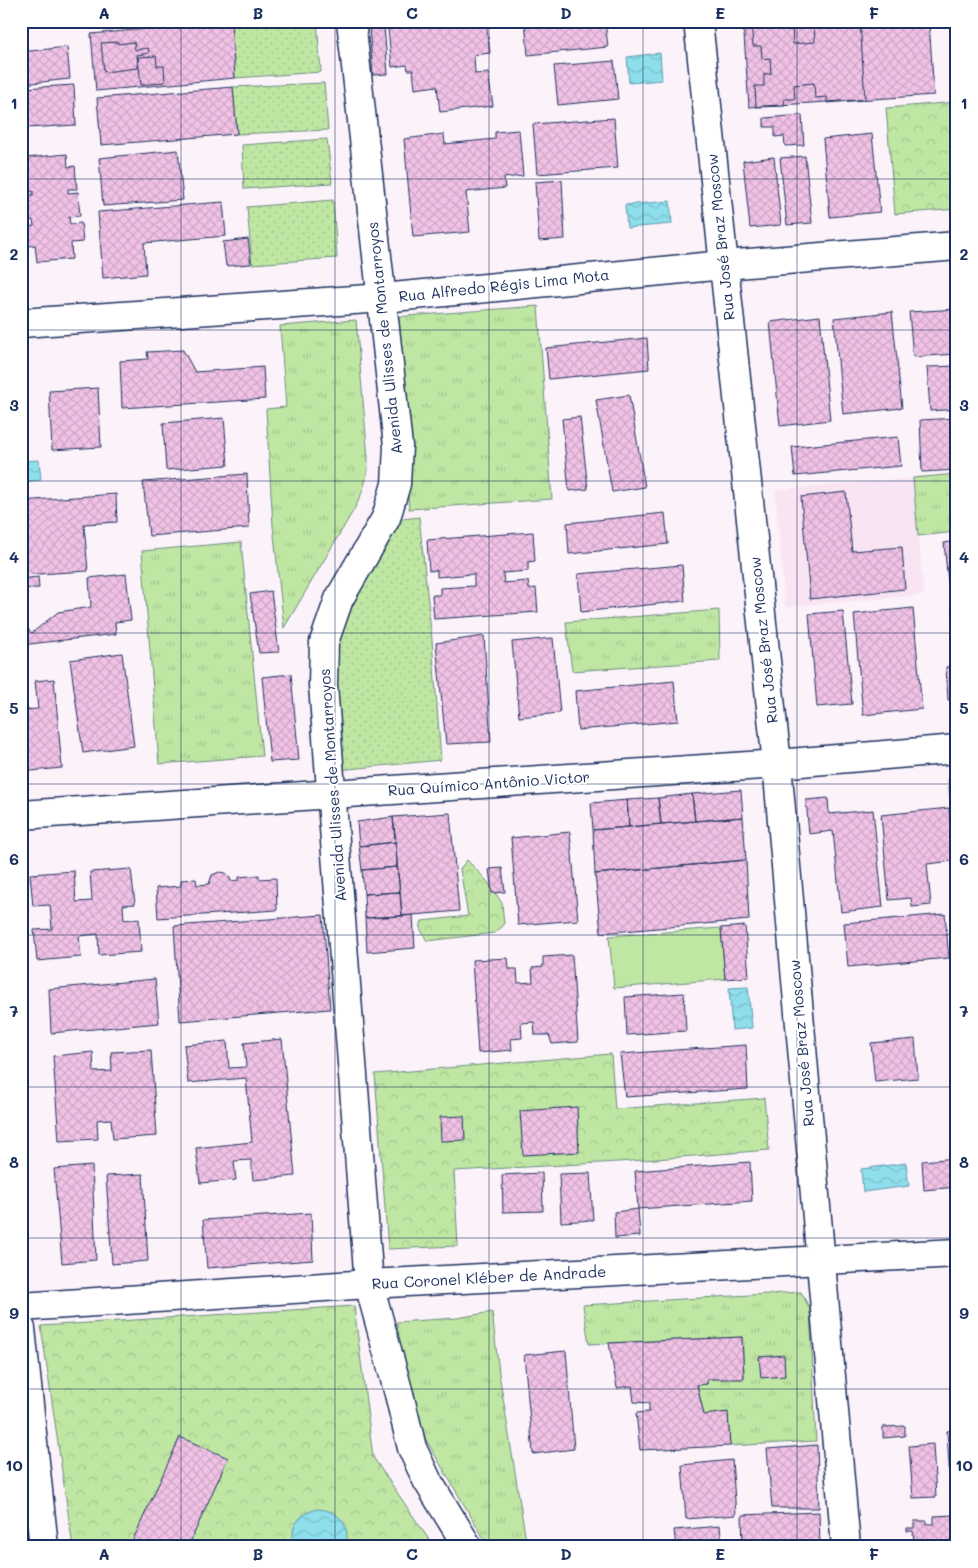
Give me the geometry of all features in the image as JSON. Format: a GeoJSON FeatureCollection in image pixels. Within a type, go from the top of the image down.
{"type":"FeatureCollection","features":[{"type":"Feature","properties":{"kind":"street","name":"Avenida Ulisses de Montarroyos"},"geometry":{"type":"LineString","coordinates":[[351,21],[398,446],[396,484],[386,518],[339,599],[324,642],[323,685],[333,794],[369,1284],[412,1448],[427,1480],[468,1547]]}},
{"type":"Feature","properties":{"kind":"street","name":"Rua José Braz Moscow"},"geometry":{"type":"LineString","coordinates":[[698,21],[777,764],[846,1547]]}},
{"type":"Feature","properties":{"kind":"street","name":"Rua Alfredo Régis Lima Mota"},"geometry":{"type":"LineString","coordinates":[[21,324],[383,298],[724,265],[957,246]]}},
{"type":"Feature","properties":{"kind":"street","name":"Rua Químico Antônio Victor"},"geometry":{"type":"LineString","coordinates":[[21,816],[777,764],[957,749]]}},
{"type":"Feature","properties":{"kind":"street","name":"Rua Coronel Kléber de Andrade"},"geometry":{"type":"LineString","coordinates":[[21,1307],[369,1284],[957,1253]]}},
{"type":"Feature","properties":{"kind":"street"},"geometry":{"type":"LineString","coordinates":[[21,1328],[44,1547]]}},
{"type":"Feature","properties":{"kind":"shaded area"},"geometry":{"type":"Polygon","coordinates":[[[913,478],[924,595],[785,607],[775,490],[913,478]]]}},
{"type":"Feature","properties":{"kind":"green space"},"geometry":{"type":"Polygon","coordinates":[[[231,21],[317,21],[321,72],[235,78],[231,21]]]}},
{"type":"Feature","properties":{"kind":"green space"},"geometry":{"type":"Polygon","coordinates":[[[324,83],[328,130],[237,134],[233,87],[324,83]]]}},
{"type":"Feature","properties":{"kind":"green space"},"geometry":{"type":"Polygon","coordinates":[[[957,102],[957,209],[895,214],[886,108],[957,102]]]}},
{"type":"Feature","properties":{"kind":"green space"},"geometry":{"type":"Polygon","coordinates":[[[327,139],[332,183],[244,189],[242,145],[327,139]]]}},
{"type":"Feature","properties":{"kind":"green space"},"geometry":{"type":"Polygon","coordinates":[[[333,200],[337,258],[252,264],[247,207],[333,200]]]}},
{"type":"Feature","properties":{"kind":"green space"},"geometry":{"type":"Polygon","coordinates":[[[538,306],[552,499],[409,509],[395,317],[538,306]]]}},
{"type":"Feature","properties":{"kind":"green space"},"geometry":{"type":"Polygon","coordinates":[[[356,320],[368,458],[365,482],[353,511],[284,628],[273,526],[266,409],[286,407],[280,326],[356,320]]]}},
{"type":"Feature","properties":{"kind":"green space"},"geometry":{"type":"Polygon","coordinates":[[[957,474],[957,532],[918,536],[913,478],[957,474]]]}},
{"type":"Feature","properties":{"kind":"green space"},"geometry":{"type":"Polygon","coordinates":[[[419,517],[432,640],[441,760],[338,770],[330,667],[353,586],[394,520],[419,517]]]}},
{"type":"Feature","properties":{"kind":"green space"},"geometry":{"type":"Polygon","coordinates":[[[241,542],[262,756],[159,764],[142,551],[241,542]]]}},
{"type":"Feature","properties":{"kind":"green space"},"geometry":{"type":"Polygon","coordinates":[[[719,610],[720,661],[572,671],[566,622],[719,610]]]}},
{"type":"Feature","properties":{"kind":"green space"},"geometry":{"type":"Polygon","coordinates":[[[957,778],[957,851],[955,851],[948,779],[957,778]]]}},
{"type":"Feature","properties":{"kind":"green space"},"geometry":{"type":"Polygon","coordinates":[[[467,860],[487,881],[502,903],[504,925],[495,933],[427,941],[420,928],[422,921],[468,916],[460,869],[467,860]]]}},
{"type":"Feature","properties":{"kind":"green space"},"geometry":{"type":"Polygon","coordinates":[[[721,928],[725,979],[614,988],[609,936],[721,928]]]}},
{"type":"Feature","properties":{"kind":"green space"},"geometry":{"type":"Polygon","coordinates":[[[611,1054],[615,1109],[764,1098],[769,1150],[618,1162],[454,1171],[458,1246],[388,1249],[375,1074],[611,1054]]]}},
{"type":"Feature","properties":{"kind":"green space"},"geometry":{"type":"Polygon","coordinates":[[[801,1292],[810,1309],[816,1441],[730,1446],[728,1415],[704,1415],[697,1385],[707,1384],[707,1379],[744,1378],[742,1337],[589,1344],[583,1305],[801,1292]]]}},
{"type":"Feature","properties":{"kind":"green space"},"geometry":{"type":"Polygon","coordinates":[[[354,1306],[373,1457],[434,1547],[73,1547],[41,1326],[354,1306]]]}},
{"type":"Feature","properties":{"kind":"green space"},"geometry":{"type":"Polygon","coordinates":[[[492,1312],[499,1373],[527,1547],[489,1547],[399,1394],[397,1322],[457,1318],[492,1312]]]}},
{"type":"Feature","properties":{"kind":"water"},"geometry":{"type":"Polygon","coordinates":[[[660,53],[662,80],[629,83],[627,57],[660,53]]]}},
{"type":"Feature","properties":{"kind":"water"},"geometry":{"type":"Polygon","coordinates":[[[670,201],[672,224],[627,228],[625,205],[670,201]]]}},
{"type":"Feature","properties":{"kind":"water"},"geometry":{"type":"Polygon","coordinates":[[[39,460],[41,480],[21,482],[21,461],[39,460]]]}},
{"type":"Feature","properties":{"kind":"water"},"geometry":{"type":"Polygon","coordinates":[[[748,987],[752,1028],[732,1030],[729,988],[748,987]]]}},
{"type":"Feature","properties":{"kind":"water"},"geometry":{"type":"Polygon","coordinates":[[[906,1163],[909,1186],[863,1192],[861,1169],[906,1163]]]}},
{"type":"Feature","properties":{"kind":"water"},"geometry":{"type":"Polygon","coordinates":[[[318,1509],[332,1512],[342,1520],[347,1532],[345,1547],[295,1547],[293,1533],[297,1522],[305,1514],[318,1509]]]}},
{"type":"Feature","properties":{"kind":"building"},"geometry":{"type":"Polygon","coordinates":[[[96,21],[140,21],[96,26],[96,21]]]}},
{"type":"Feature","properties":{"kind":"building"},"geometry":{"type":"Polygon","coordinates":[[[231,21],[235,78],[96,91],[91,34],[231,21]]]}},
{"type":"Feature","properties":{"kind":"building"},"geometry":{"type":"Polygon","coordinates":[[[450,21],[486,21],[490,53],[474,55],[475,74],[488,73],[493,106],[440,112],[437,86],[415,89],[413,70],[408,70],[407,65],[392,67],[388,29],[450,21]]]}},
{"type":"Feature","properties":{"kind":"building"},"geometry":{"type":"Polygon","coordinates":[[[525,21],[605,21],[608,47],[528,55],[525,21]]]}},
{"type":"Feature","properties":{"kind":"building"},"geometry":{"type":"Polygon","coordinates":[[[743,21],[929,21],[934,95],[749,107],[743,21]]]}},
{"type":"Feature","properties":{"kind":"building"},"geometry":{"type":"Polygon","coordinates":[[[751,21],[782,21],[783,27],[792,26],[793,44],[815,42],[814,24],[829,23],[828,21],[860,21],[865,100],[827,103],[827,97],[815,98],[814,83],[794,85],[795,99],[784,99],[785,106],[756,107],[755,86],[764,86],[764,74],[771,74],[770,58],[762,59],[761,46],[753,46],[751,21]]]}},
{"type":"Feature","properties":{"kind":"building"},"geometry":{"type":"Polygon","coordinates":[[[384,26],[388,74],[373,75],[369,27],[384,26]]]}},
{"type":"Feature","properties":{"kind":"building"},"geometry":{"type":"Polygon","coordinates":[[[118,42],[118,44],[134,42],[135,50],[148,48],[149,53],[137,55],[138,68],[104,72],[101,43],[118,42]]]}},
{"type":"Feature","properties":{"kind":"building"},"geometry":{"type":"Polygon","coordinates":[[[67,47],[70,79],[23,84],[21,52],[67,47]]]}},
{"type":"Feature","properties":{"kind":"building"},"geometry":{"type":"Polygon","coordinates":[[[156,56],[157,66],[164,66],[165,82],[141,85],[138,57],[156,56]]]}},
{"type":"Feature","properties":{"kind":"building"},"geometry":{"type":"Polygon","coordinates":[[[614,61],[618,99],[558,105],[554,66],[614,61]]]}},
{"type":"Feature","properties":{"kind":"building"},"geometry":{"type":"Polygon","coordinates":[[[74,85],[76,125],[27,128],[24,88],[74,85]]]}},
{"type":"Feature","properties":{"kind":"building"},"geometry":{"type":"Polygon","coordinates":[[[233,87],[237,134],[101,145],[97,98],[233,87]]]}},
{"type":"Feature","properties":{"kind":"building"},"geometry":{"type":"Polygon","coordinates":[[[802,115],[804,145],[785,146],[784,136],[775,137],[775,127],[764,127],[764,118],[802,115]]]}},
{"type":"Feature","properties":{"kind":"building"},"geometry":{"type":"Polygon","coordinates":[[[614,118],[618,168],[537,174],[533,124],[614,118]]]}},
{"type":"Feature","properties":{"kind":"building"},"geometry":{"type":"Polygon","coordinates":[[[519,130],[523,176],[504,178],[505,188],[466,192],[470,232],[413,237],[404,139],[444,134],[445,144],[495,139],[495,132],[519,130]]]}},
{"type":"Feature","properties":{"kind":"building"},"geometry":{"type":"Polygon","coordinates":[[[872,134],[880,212],[830,217],[823,139],[872,134]]]}},
{"type":"Feature","properties":{"kind":"building"},"geometry":{"type":"Polygon","coordinates":[[[178,150],[183,200],[103,206],[99,158],[178,150]]]}},
{"type":"Feature","properties":{"kind":"building"},"geometry":{"type":"Polygon","coordinates":[[[67,154],[68,167],[75,166],[77,189],[68,189],[68,193],[78,192],[80,216],[69,217],[70,224],[81,223],[83,242],[71,243],[72,259],[37,262],[35,245],[28,246],[26,227],[34,226],[33,220],[25,221],[22,196],[33,195],[33,191],[22,192],[21,173],[28,172],[26,158],[67,154]]]}},
{"type":"Feature","properties":{"kind":"building"},"geometry":{"type":"Polygon","coordinates":[[[805,156],[812,223],[787,225],[780,158],[805,156]]]}},
{"type":"Feature","properties":{"kind":"building"},"geometry":{"type":"Polygon","coordinates":[[[774,157],[781,225],[750,228],[743,161],[774,157]]]}},
{"type":"Feature","properties":{"kind":"building"},"geometry":{"type":"Polygon","coordinates":[[[562,180],[565,239],[539,241],[535,182],[562,180]]]}},
{"type":"Feature","properties":{"kind":"building"},"geometry":{"type":"Polygon","coordinates":[[[223,202],[226,236],[144,243],[146,274],[103,278],[98,212],[223,202]]]}},
{"type":"Feature","properties":{"kind":"building"},"geometry":{"type":"Polygon","coordinates":[[[248,239],[251,264],[226,266],[223,242],[248,239]]]}},
{"type":"Feature","properties":{"kind":"building"},"geometry":{"type":"Polygon","coordinates":[[[957,309],[957,354],[913,357],[909,312],[957,309]]]}},
{"type":"Feature","properties":{"kind":"building"},"geometry":{"type":"Polygon","coordinates":[[[892,312],[902,408],[843,414],[834,318],[892,312]]]}},
{"type":"Feature","properties":{"kind":"building"},"geometry":{"type":"Polygon","coordinates":[[[820,316],[830,420],[780,426],[770,322],[820,316]]]}},
{"type":"Feature","properties":{"kind":"building"},"geometry":{"type":"Polygon","coordinates":[[[647,338],[649,369],[549,379],[546,348],[647,338]]]}},
{"type":"Feature","properties":{"kind":"building"},"geometry":{"type":"Polygon","coordinates":[[[183,350],[195,372],[263,367],[265,399],[122,408],[120,361],[148,359],[147,352],[183,350]]]}},
{"type":"Feature","properties":{"kind":"building"},"geometry":{"type":"Polygon","coordinates":[[[957,366],[957,409],[930,411],[927,367],[957,366]]]}},
{"type":"Feature","properties":{"kind":"building"},"geometry":{"type":"Polygon","coordinates":[[[98,388],[101,447],[52,450],[49,391],[98,388]]]}},
{"type":"Feature","properties":{"kind":"building"},"geometry":{"type":"Polygon","coordinates":[[[629,395],[645,487],[612,492],[596,400],[629,395]]]}},
{"type":"Feature","properties":{"kind":"building"},"geometry":{"type":"Polygon","coordinates":[[[580,417],[588,489],[569,491],[562,419],[580,417]]]}},
{"type":"Feature","properties":{"kind":"building"},"geometry":{"type":"Polygon","coordinates":[[[224,418],[228,465],[166,470],[163,423],[224,418]]]}},
{"type":"Feature","properties":{"kind":"building"},"geometry":{"type":"Polygon","coordinates":[[[957,418],[957,470],[922,472],[920,420],[957,418]]]}},
{"type":"Feature","properties":{"kind":"building"},"geometry":{"type":"Polygon","coordinates":[[[898,437],[901,466],[795,476],[792,447],[898,437]]]}},
{"type":"Feature","properties":{"kind":"building"},"geometry":{"type":"Polygon","coordinates":[[[247,474],[249,528],[149,536],[143,482],[247,474]]]}},
{"type":"Feature","properties":{"kind":"building"},"geometry":{"type":"Polygon","coordinates":[[[846,492],[852,551],[902,547],[905,589],[810,599],[801,497],[846,492]]]}},
{"type":"Feature","properties":{"kind":"building"},"geometry":{"type":"Polygon","coordinates":[[[116,494],[117,522],[84,524],[88,571],[21,575],[21,501],[116,494]]]}},
{"type":"Feature","properties":{"kind":"building"},"geometry":{"type":"Polygon","coordinates":[[[665,513],[668,544],[569,554],[567,523],[665,513]]]}},
{"type":"Feature","properties":{"kind":"building"},"geometry":{"type":"Polygon","coordinates":[[[533,532],[535,561],[528,562],[528,571],[503,573],[504,583],[528,581],[529,589],[536,588],[538,612],[434,619],[432,595],[440,595],[440,588],[474,586],[474,574],[437,577],[437,570],[429,571],[427,540],[533,532]]]}},
{"type":"Feature","properties":{"kind":"building"},"geometry":{"type":"Polygon","coordinates":[[[957,541],[957,581],[948,582],[944,543],[957,541]]]}},
{"type":"Feature","properties":{"kind":"building"},"geometry":{"type":"Polygon","coordinates":[[[682,565],[685,601],[581,612],[578,574],[682,565]]]}},
{"type":"Feature","properties":{"kind":"building"},"geometry":{"type":"Polygon","coordinates":[[[126,574],[131,620],[115,622],[116,634],[21,645],[21,623],[32,633],[58,612],[91,607],[89,578],[126,574]]]}},
{"type":"Feature","properties":{"kind":"building"},"geometry":{"type":"Polygon","coordinates":[[[38,577],[39,588],[21,589],[21,579],[38,577]]]}},
{"type":"Feature","properties":{"kind":"building"},"geometry":{"type":"Polygon","coordinates":[[[271,591],[279,652],[259,653],[250,594],[271,591]]]}},
{"type":"Feature","properties":{"kind":"building"},"geometry":{"type":"Polygon","coordinates":[[[952,602],[957,602],[957,648],[952,602]]]}},
{"type":"Feature","properties":{"kind":"building"},"geometry":{"type":"Polygon","coordinates":[[[913,608],[922,709],[863,715],[854,614],[913,608]]]}},
{"type":"Feature","properties":{"kind":"building"},"geometry":{"type":"Polygon","coordinates":[[[843,611],[852,704],[817,707],[809,614],[843,611]]]}},
{"type":"Feature","properties":{"kind":"building"},"geometry":{"type":"Polygon","coordinates":[[[484,636],[491,742],[446,744],[436,643],[484,636]]]}},
{"type":"Feature","properties":{"kind":"building"},"geometry":{"type":"Polygon","coordinates":[[[553,638],[560,713],[519,717],[512,642],[553,638]]]}},
{"type":"Feature","properties":{"kind":"building"},"geometry":{"type":"Polygon","coordinates":[[[122,653],[134,746],[83,753],[70,660],[122,653]]]}},
{"type":"Feature","properties":{"kind":"building"},"geometry":{"type":"Polygon","coordinates":[[[957,666],[957,699],[948,700],[946,667],[957,666]]]}},
{"type":"Feature","properties":{"kind":"building"},"geometry":{"type":"Polygon","coordinates":[[[291,674],[299,760],[270,762],[262,677],[291,674]]]}},
{"type":"Feature","properties":{"kind":"building"},"geometry":{"type":"Polygon","coordinates":[[[54,679],[62,768],[21,772],[21,710],[38,709],[35,681],[54,679]]]}},
{"type":"Feature","properties":{"kind":"building"},"geometry":{"type":"Polygon","coordinates":[[[674,681],[678,721],[578,730],[575,691],[674,681]]]}},
{"type":"Feature","properties":{"kind":"building"},"geometry":{"type":"Polygon","coordinates":[[[741,790],[743,817],[695,821],[692,794],[741,790]]]}},
{"type":"Feature","properties":{"kind":"building"},"geometry":{"type":"Polygon","coordinates":[[[692,794],[695,821],[661,824],[658,798],[692,794]]]}},
{"type":"Feature","properties":{"kind":"building"},"geometry":{"type":"Polygon","coordinates":[[[658,798],[661,824],[629,827],[627,800],[658,798]]]}},
{"type":"Feature","properties":{"kind":"building"},"geometry":{"type":"Polygon","coordinates":[[[828,798],[829,814],[873,810],[883,907],[841,912],[833,831],[809,834],[806,800],[828,798]]]}},
{"type":"Feature","properties":{"kind":"building"},"geometry":{"type":"Polygon","coordinates":[[[627,800],[629,827],[593,830],[591,803],[627,800]]]}},
{"type":"Feature","properties":{"kind":"building"},"geometry":{"type":"Polygon","coordinates":[[[949,808],[954,861],[927,864],[931,905],[912,907],[911,898],[889,900],[881,815],[949,808]]]}},
{"type":"Feature","properties":{"kind":"building"},"geometry":{"type":"Polygon","coordinates":[[[450,813],[459,911],[402,916],[393,817],[450,813]]]}},
{"type":"Feature","properties":{"kind":"building"},"geometry":{"type":"Polygon","coordinates":[[[393,817],[396,842],[359,846],[357,822],[393,817]]]}},
{"type":"Feature","properties":{"kind":"building"},"geometry":{"type":"Polygon","coordinates":[[[743,817],[746,860],[595,874],[593,830],[743,817]]]}},
{"type":"Feature","properties":{"kind":"building"},"geometry":{"type":"Polygon","coordinates":[[[570,832],[578,920],[518,925],[511,838],[570,832]]]}},
{"type":"Feature","properties":{"kind":"building"},"geometry":{"type":"Polygon","coordinates":[[[396,842],[397,867],[362,870],[359,846],[396,842]]]}},
{"type":"Feature","properties":{"kind":"building"},"geometry":{"type":"Polygon","coordinates":[[[746,860],[749,920],[601,933],[595,874],[746,860]]]}},
{"type":"Feature","properties":{"kind":"building"},"geometry":{"type":"Polygon","coordinates":[[[397,867],[400,892],[364,894],[362,870],[397,867]]]}},
{"type":"Feature","properties":{"kind":"building"},"geometry":{"type":"Polygon","coordinates":[[[502,868],[505,892],[492,893],[489,869],[502,868]]]}},
{"type":"Feature","properties":{"kind":"building"},"geometry":{"type":"Polygon","coordinates":[[[131,869],[135,904],[123,905],[124,920],[139,918],[141,952],[99,955],[98,934],[79,936],[81,957],[37,961],[34,930],[52,929],[50,905],[33,906],[30,874],[74,871],[76,902],[92,901],[90,872],[131,869]]]}},
{"type":"Feature","properties":{"kind":"building"},"geometry":{"type":"Polygon","coordinates":[[[219,872],[226,873],[231,881],[239,880],[239,877],[259,875],[259,879],[276,878],[277,910],[158,918],[156,888],[181,886],[181,880],[196,879],[197,885],[209,884],[212,875],[219,872]]]}},
{"type":"Feature","properties":{"kind":"building"},"geometry":{"type":"Polygon","coordinates":[[[400,892],[402,916],[365,918],[364,894],[400,892]]]}},
{"type":"Feature","properties":{"kind":"building"},"geometry":{"type":"Polygon","coordinates":[[[945,914],[949,958],[848,967],[844,923],[945,914]]]}},
{"type":"Feature","properties":{"kind":"building"},"geometry":{"type":"Polygon","coordinates":[[[323,915],[330,1009],[180,1021],[174,926],[323,915]]]}},
{"type":"Feature","properties":{"kind":"building"},"geometry":{"type":"Polygon","coordinates":[[[413,915],[415,948],[367,952],[365,918],[413,915]]]}},
{"type":"Feature","properties":{"kind":"building"},"geometry":{"type":"Polygon","coordinates":[[[745,926],[749,977],[725,979],[721,928],[745,926]]]}},
{"type":"Feature","properties":{"kind":"building"},"geometry":{"type":"Polygon","coordinates":[[[572,955],[578,1042],[552,1044],[549,1035],[535,1035],[534,1022],[521,1023],[522,1038],[511,1039],[512,1050],[478,1053],[472,960],[508,958],[509,969],[517,969],[518,983],[533,982],[532,968],[543,967],[543,957],[572,955]]]}},
{"type":"Feature","properties":{"kind":"building"},"geometry":{"type":"Polygon","coordinates":[[[155,979],[159,1023],[51,1033],[49,989],[155,979]]]}},
{"type":"Feature","properties":{"kind":"building"},"geometry":{"type":"Polygon","coordinates":[[[684,993],[686,1031],[627,1035],[625,997],[684,993]]]}},
{"type":"Feature","properties":{"kind":"building"},"geometry":{"type":"Polygon","coordinates":[[[282,1039],[295,1176],[253,1180],[251,1160],[234,1161],[236,1180],[200,1183],[196,1148],[252,1142],[246,1078],[188,1083],[184,1045],[227,1041],[229,1068],[246,1067],[244,1043],[282,1039]]]}},
{"type":"Feature","properties":{"kind":"building"},"geometry":{"type":"Polygon","coordinates":[[[915,1039],[918,1078],[875,1082],[871,1043],[915,1039]]]}},
{"type":"Feature","properties":{"kind":"building"},"geometry":{"type":"Polygon","coordinates":[[[746,1045],[748,1089],[625,1097],[620,1054],[746,1045]]]}},
{"type":"Feature","properties":{"kind":"building"},"geometry":{"type":"Polygon","coordinates":[[[151,1050],[157,1136],[113,1139],[111,1119],[97,1120],[98,1139],[59,1141],[53,1056],[93,1052],[94,1072],[112,1071],[111,1052],[151,1050]]]}},
{"type":"Feature","properties":{"kind":"building"},"geometry":{"type":"Polygon","coordinates":[[[577,1107],[579,1152],[523,1155],[520,1111],[577,1107]]]}},
{"type":"Feature","properties":{"kind":"building"},"geometry":{"type":"Polygon","coordinates":[[[464,1116],[465,1140],[441,1141],[440,1117],[464,1116]]]}},
{"type":"Feature","properties":{"kind":"building"},"geometry":{"type":"Polygon","coordinates":[[[957,1158],[957,1187],[924,1190],[922,1161],[957,1158]]]}},
{"type":"Feature","properties":{"kind":"building"},"geometry":{"type":"Polygon","coordinates":[[[750,1162],[752,1201],[638,1209],[635,1171],[750,1162]]]}},
{"type":"Feature","properties":{"kind":"building"},"geometry":{"type":"Polygon","coordinates":[[[92,1166],[96,1260],[62,1263],[54,1169],[92,1166]]]}},
{"type":"Feature","properties":{"kind":"building"},"geometry":{"type":"Polygon","coordinates":[[[542,1173],[543,1211],[503,1212],[502,1175],[542,1173]]]}},
{"type":"Feature","properties":{"kind":"building"},"geometry":{"type":"Polygon","coordinates":[[[590,1173],[593,1220],[561,1222],[559,1174],[590,1173]]]}},
{"type":"Feature","properties":{"kind":"building"},"geometry":{"type":"Polygon","coordinates":[[[143,1174],[148,1261],[112,1264],[106,1176],[143,1174]]]}},
{"type":"Feature","properties":{"kind":"building"},"geometry":{"type":"Polygon","coordinates":[[[638,1209],[640,1236],[615,1238],[614,1212],[638,1209]]]}},
{"type":"Feature","properties":{"kind":"building"},"geometry":{"type":"Polygon","coordinates":[[[311,1213],[313,1260],[207,1268],[203,1220],[311,1213]]]}},
{"type":"Feature","properties":{"kind":"building"},"geometry":{"type":"Polygon","coordinates":[[[742,1337],[744,1379],[707,1379],[707,1384],[697,1385],[704,1415],[728,1412],[730,1446],[640,1450],[636,1413],[649,1412],[649,1403],[634,1402],[632,1386],[617,1388],[609,1343],[742,1337]]]}},
{"type":"Feature","properties":{"kind":"building"},"geometry":{"type":"Polygon","coordinates":[[[566,1351],[574,1449],[533,1454],[524,1355],[566,1351]]]}},
{"type":"Feature","properties":{"kind":"building"},"geometry":{"type":"Polygon","coordinates":[[[784,1355],[785,1376],[761,1378],[759,1357],[784,1355]]]}},
{"type":"Feature","properties":{"kind":"building"},"geometry":{"type":"Polygon","coordinates":[[[905,1426],[905,1436],[883,1438],[883,1427],[905,1426]]]}},
{"type":"Feature","properties":{"kind":"building"},"geometry":{"type":"Polygon","coordinates":[[[957,1430],[957,1500],[951,1500],[947,1431],[957,1430]]]}},
{"type":"Feature","properties":{"kind":"building"},"geometry":{"type":"Polygon","coordinates":[[[180,1437],[228,1458],[188,1547],[144,1547],[132,1542],[180,1437]]]}},
{"type":"Feature","properties":{"kind":"building"},"geometry":{"type":"Polygon","coordinates":[[[933,1444],[936,1497],[913,1498],[909,1446],[933,1444]]]}},
{"type":"Feature","properties":{"kind":"building"},"geometry":{"type":"Polygon","coordinates":[[[817,1445],[819,1508],[772,1508],[767,1449],[817,1445]]]}},
{"type":"Feature","properties":{"kind":"building"},"geometry":{"type":"Polygon","coordinates":[[[732,1460],[736,1515],[686,1519],[682,1465],[732,1460]]]}},
{"type":"Feature","properties":{"kind":"building"},"geometry":{"type":"Polygon","coordinates":[[[819,1512],[820,1547],[743,1547],[742,1515],[819,1512]]]}},
{"type":"Feature","properties":{"kind":"building"},"geometry":{"type":"Polygon","coordinates":[[[953,1515],[953,1521],[957,1520],[957,1547],[909,1546],[909,1542],[914,1542],[913,1531],[907,1531],[907,1528],[914,1528],[914,1521],[927,1521],[927,1524],[934,1524],[934,1516],[953,1515]]]}},
{"type":"Feature","properties":{"kind":"building"},"geometry":{"type":"Polygon","coordinates":[[[720,1526],[722,1547],[676,1547],[674,1530],[720,1526]]]}}]}
